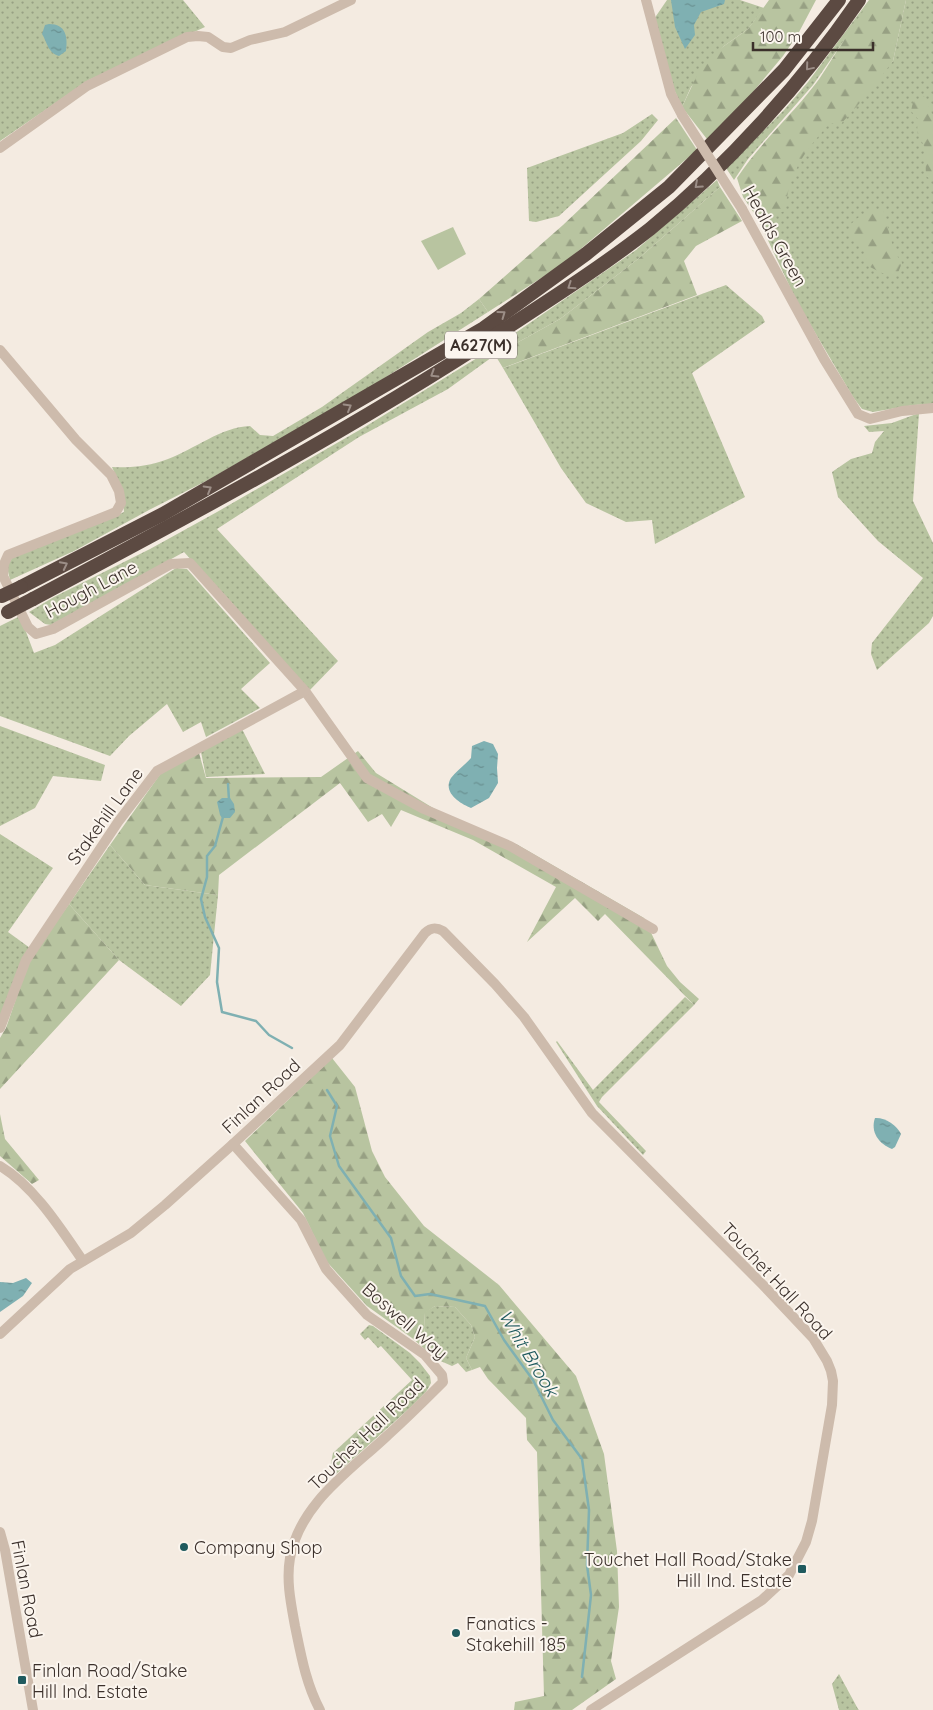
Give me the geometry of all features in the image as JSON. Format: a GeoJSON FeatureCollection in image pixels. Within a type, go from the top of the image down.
{"type":"FeatureCollection","features":[{"type":"Feature","properties":{"kind":"highway","name":"A627(M)"},"geometry":{"type":"LineString","coordinates":[[1,597],[163,514],[492,322],[586,254],[669,188],[784,70],[839,0]]}},
{"type":"Feature","properties":{"kind":"highway","name":"A627(M)"},"geometry":{"type":"LineString","coordinates":[[4,614],[319,444],[462,357],[590,272],[650,228],[709,175],[745,139],[815,60],[860,0]]}},
{"type":"Feature","properties":{"kind":"street"},"geometry":{"type":"LineString","coordinates":[[0,148],[87,86],[187,37],[198,36],[208,38],[223,47],[230,48],[250,40],[285,32],[351,0]]}},
{"type":"Feature","properties":{"kind":"street","name":"Healds Green"},"geometry":{"type":"LineString","coordinates":[[646,0],[671,94],[682,115],[742,209],[824,359],[858,414],[870,419],[902,411],[933,408]]}},
{"type":"Feature","properties":{"kind":"street","name":"Hough Lane"},"geometry":{"type":"LineString","coordinates":[[0,350],[76,440],[111,475],[119,491],[121,502],[116,512],[8,555],[4,564],[3,576],[28,627],[36,634],[53,629],[171,564],[190,564],[305,691]]}},
{"type":"Feature","properties":{"kind":"street"},"geometry":{"type":"LineString","coordinates":[[305,691],[367,778],[424,809],[510,846],[653,929]]}},
{"type":"Feature","properties":{"kind":"street","name":"Stakehill Lane"},"geometry":{"type":"LineString","coordinates":[[0,1028],[26,960],[118,822],[157,771],[305,691]]}},
{"type":"Feature","properties":{"kind":"street","name":"Finlan Road"},"geometry":{"type":"LineString","coordinates":[[0,1334],[70,1269],[131,1233],[233,1144],[340,1046],[425,933],[429,929],[434,928]]}},
{"type":"Feature","properties":{"kind":"street","name":"Touchet Hall Road"},"geometry":{"type":"LineString","coordinates":[[434,928],[443,931],[495,984],[524,1017],[592,1114],[763,1285],[812,1338],[831,1371],[833,1393],[831,1418],[812,1521],[806,1542],[789,1575],[762,1600],[591,1710]]}},
{"type":"Feature","properties":{"kind":"street","name":"Boswell Way"},"geometry":{"type":"LineString","coordinates":[[233,1144],[302,1220],[326,1269],[332,1276],[367,1315],[425,1355],[442,1375],[443,1382]]}},
{"type":"Feature","properties":{"kind":"street"},"geometry":{"type":"LineString","coordinates":[[0,1166],[15,1176],[32,1193],[83,1261]]}},
{"type":"Feature","properties":{"kind":"street","name":"Touchet Hall Road"},"geometry":{"type":"LineString","coordinates":[[320,1710],[313,1696],[301,1658],[289,1595],[290,1557],[296,1539],[314,1506],[328,1490],[443,1382]]}},
{"type":"Feature","properties":{"kind":"street","name":"Finlan Road"},"geometry":{"type":"LineString","coordinates":[[0,1532],[5,1550],[33,1710]]}},
{"type":"Feature","properties":{"kind":"green space"},"geometry":{"type":"Polygon","coordinates":[[[0,0],[183,0],[205,27],[89,80],[0,141],[0,0]]]}},
{"type":"Feature","properties":{"kind":"green space"},"geometry":{"type":"Polygon","coordinates":[[[667,0],[740,0],[764,8],[748,29],[724,46],[691,87],[682,107],[673,87],[654,19],[667,0]]]}},
{"type":"Feature","properties":{"kind":"green space"},"geometry":{"type":"Polygon","coordinates":[[[769,0],[816,0],[798,34],[783,56],[710,143],[682,107],[700,69],[724,46],[748,29],[769,0]]]}},
{"type":"Feature","properties":{"kind":"green space"},"geometry":{"type":"Polygon","coordinates":[[[869,0],[872,0],[813,85],[748,159],[734,180],[726,168],[784,110],[808,82],[869,0]]]}},
{"type":"Feature","properties":{"kind":"green space"},"geometry":{"type":"Polygon","coordinates":[[[871,0],[906,0],[893,61],[866,96],[840,125],[830,123],[805,153],[790,185],[785,211],[758,219],[743,197],[737,178],[755,154],[817,82],[871,0]]]}},
{"type":"Feature","properties":{"kind":"green space"},"geometry":{"type":"Polygon","coordinates":[[[906,0],[933,0],[933,404],[914,405],[873,412],[862,409],[853,397],[797,302],[758,219],[818,127],[893,61],[906,0]]]}},
{"type":"Feature","properties":{"kind":"green space"},"geometry":{"type":"Polygon","coordinates":[[[924,96],[933,116],[933,181],[926,176],[925,148],[917,132],[918,119],[911,111],[913,102],[924,96]]]}},
{"type":"Feature","properties":{"kind":"green space"},"geometry":{"type":"Polygon","coordinates":[[[652,114],[658,120],[641,141],[559,216],[536,222],[529,221],[527,168],[623,133],[652,114]]]}},
{"type":"Feature","properties":{"kind":"green space"},"geometry":{"type":"Polygon","coordinates":[[[676,118],[697,150],[563,264],[488,312],[479,299],[563,225],[676,118]]]}},
{"type":"Feature","properties":{"kind":"green space"},"geometry":{"type":"Polygon","coordinates":[[[717,180],[720,187],[638,259],[560,319],[495,355],[448,389],[359,437],[217,529],[338,661],[309,691],[184,552],[51,625],[45,624],[29,612],[54,597],[150,549],[217,512],[363,428],[495,347],[636,250],[717,180]]]}},
{"type":"Feature","properties":{"kind":"green space"},"geometry":{"type":"Polygon","coordinates":[[[720,187],[742,221],[696,246],[684,261],[697,295],[503,368],[495,355],[560,319],[638,259],[720,187]]]}},
{"type":"Feature","properties":{"kind":"green space"},"geometry":{"type":"Polygon","coordinates":[[[883,209],[894,251],[902,263],[897,275],[882,273],[868,266],[862,248],[849,234],[849,226],[861,216],[883,209]]]}},
{"type":"Feature","properties":{"kind":"green space"},"geometry":{"type":"Polygon","coordinates":[[[453,227],[466,254],[438,270],[421,241],[453,227]]]}},
{"type":"Feature","properties":{"kind":"green space"},"geometry":{"type":"Polygon","coordinates":[[[726,285],[762,316],[765,322],[692,373],[745,497],[655,544],[652,520],[626,522],[586,503],[561,468],[503,368],[726,285]]]}},
{"type":"Feature","properties":{"kind":"green space"},"geometry":{"type":"Polygon","coordinates":[[[479,299],[488,312],[367,389],[208,480],[74,551],[10,580],[7,567],[13,556],[103,522],[124,512],[122,490],[112,467],[141,466],[161,461],[178,455],[218,434],[239,427],[250,426],[260,435],[273,436],[322,407],[428,332],[461,313],[479,299]]]}},
{"type":"Feature","properties":{"kind":"green space"},"geometry":{"type":"Polygon","coordinates":[[[919,413],[913,501],[933,543],[933,616],[929,623],[877,670],[871,654],[872,643],[923,578],[878,541],[838,497],[832,472],[851,459],[872,453],[875,442],[884,431],[869,432],[864,426],[892,423],[919,413]]]}},
{"type":"Feature","properties":{"kind":"green space"},"geometry":{"type":"Polygon","coordinates":[[[176,568],[187,569],[270,663],[241,689],[260,708],[206,737],[201,722],[183,732],[167,704],[129,736],[110,756],[0,716],[0,626],[20,616],[34,653],[55,645],[176,568]]]}},
{"type":"Feature","properties":{"kind":"green space"},"geometry":{"type":"Polygon","coordinates":[[[0,726],[105,765],[101,781],[53,776],[35,808],[0,826],[0,726]]]}},
{"type":"Feature","properties":{"kind":"green space"},"geometry":{"type":"Polygon","coordinates":[[[242,729],[265,774],[206,777],[201,752],[242,729]]]}},
{"type":"Feature","properties":{"kind":"green space"},"geometry":{"type":"Polygon","coordinates":[[[358,751],[376,773],[438,811],[518,845],[644,918],[667,966],[680,982],[699,999],[694,1005],[605,914],[598,921],[575,898],[527,942],[556,887],[473,840],[401,810],[391,827],[382,814],[368,822],[340,783],[219,875],[218,895],[145,885],[110,845],[161,773],[199,753],[206,778],[321,777],[358,751]]]}},
{"type":"Feature","properties":{"kind":"green space"},"geometry":{"type":"Polygon","coordinates":[[[0,834],[53,868],[8,932],[30,948],[0,1016],[0,834]]]}},
{"type":"Feature","properties":{"kind":"green space"},"geometry":{"type":"Polygon","coordinates":[[[110,845],[145,885],[218,895],[210,975],[181,1006],[119,960],[69,904],[110,845]]]}},
{"type":"Feature","properties":{"kind":"green space"},"geometry":{"type":"Polygon","coordinates":[[[69,904],[119,960],[0,1089],[0,1038],[6,1028],[29,961],[69,904]]]}},
{"type":"Feature","properties":{"kind":"green space"},"geometry":{"type":"Polygon","coordinates":[[[685,997],[694,1005],[599,1102],[646,1151],[643,1155],[597,1106],[556,1042],[593,1090],[685,997]]]}},
{"type":"Feature","properties":{"kind":"green space"},"geometry":{"type":"Polygon","coordinates":[[[332,1058],[355,1087],[372,1151],[385,1177],[424,1226],[499,1285],[576,1376],[604,1454],[617,1551],[619,1607],[611,1661],[616,1679],[572,1710],[514,1710],[515,1702],[544,1696],[537,1452],[527,1440],[526,1418],[488,1379],[480,1367],[472,1370],[466,1358],[475,1337],[471,1325],[455,1307],[435,1306],[425,1313],[424,1328],[426,1337],[445,1350],[443,1357],[436,1359],[412,1338],[367,1306],[327,1262],[303,1213],[245,1141],[332,1058]]]}},
{"type":"Feature","properties":{"kind":"green space"},"geometry":{"type":"Polygon","coordinates":[[[0,1114],[5,1139],[39,1180],[32,1184],[0,1156],[0,1114]]]}},
{"type":"Feature","properties":{"kind":"green space"},"geometry":{"type":"Polygon","coordinates":[[[435,1306],[455,1307],[471,1325],[475,1337],[466,1358],[472,1370],[466,1372],[458,1363],[452,1366],[436,1359],[443,1357],[445,1350],[426,1337],[424,1328],[425,1312],[435,1306]]]}},
{"type":"Feature","properties":{"kind":"green space"},"geometry":{"type":"Polygon","coordinates":[[[369,1325],[410,1353],[430,1376],[431,1383],[426,1392],[412,1406],[335,1475],[330,1468],[333,1453],[412,1380],[381,1346],[378,1348],[368,1337],[365,1340],[360,1334],[369,1325]]]}},
{"type":"Feature","properties":{"kind":"green space"},"geometry":{"type":"Polygon","coordinates":[[[839,1674],[859,1710],[839,1710],[832,1684],[839,1674]]]}},
{"type":"Feature","properties":{"kind":"water"},"geometry":{"type":"Polygon","coordinates":[[[671,0],[725,0],[724,4],[701,12],[694,25],[695,35],[685,49],[675,27],[671,0]]]}},
{"type":"Feature","properties":{"kind":"water"},"geometry":{"type":"Polygon","coordinates":[[[45,25],[59,26],[65,32],[67,41],[66,51],[59,56],[50,50],[42,34],[45,25]]]}},
{"type":"Feature","properties":{"kind":"water"},"geometry":{"type":"Polygon","coordinates":[[[484,741],[493,744],[498,754],[498,783],[489,798],[471,808],[462,804],[454,797],[449,788],[449,783],[453,775],[471,758],[472,746],[484,741]]]}},
{"type":"Feature","properties":{"kind":"water"},"geometry":{"type":"Polygon","coordinates":[[[222,798],[230,798],[234,804],[235,812],[230,818],[222,818],[220,815],[217,802],[222,798]]]}},
{"type":"Feature","properties":{"kind":"water"},"geometry":{"type":"Polygon","coordinates":[[[875,1118],[890,1122],[901,1134],[895,1147],[892,1149],[883,1144],[877,1137],[874,1128],[875,1118]]]}},
{"type":"Feature","properties":{"kind":"water"},"geometry":{"type":"Polygon","coordinates":[[[26,1278],[32,1283],[23,1296],[0,1312],[0,1282],[13,1283],[26,1278]]]}},
{"type":"Feature","properties":{"kind":"waterway","name":"Whit Brook"},"geometry":{"type":"LineString","coordinates":[[228,784],[229,800]]}},
{"type":"Feature","properties":{"kind":"waterway","name":"Whit Brook"},"geometry":{"type":"LineString","coordinates":[[223,817],[215,846],[207,856],[207,877],[201,899],[205,917],[219,948],[217,982],[222,1012],[256,1021],[269,1035],[292,1048]]}},
{"type":"Feature","properties":{"kind":"waterway","name":"Whit Brook"},"geometry":{"type":"LineString","coordinates":[[327,1090],[337,1106],[330,1136],[339,1166],[391,1238],[401,1276],[415,1296],[430,1294],[485,1306],[504,1340],[533,1380],[553,1420],[582,1459],[589,1510],[587,1565],[591,1595],[582,1677]]}},
{"type":"Feature","properties":{"kind":"place","name":"Company Shop"},"geometry":{"type":"Point","coordinates":[184,1547]}},
{"type":"Feature","properties":{"kind":"place","name":"Touchet Hall Road/Stake Hill Ind. Estate"},"geometry":{"type":"Point","coordinates":[802,1569]}},
{"type":"Feature","properties":{"kind":"place","name":"Fanatics - Stakehill 185"},"geometry":{"type":"Point","coordinates":[456,1633]}},
{"type":"Feature","properties":{"kind":"place","name":"Finlan Road/Stake Hill Ind. Estate"},"geometry":{"type":"Point","coordinates":[22,1680]}}]}
